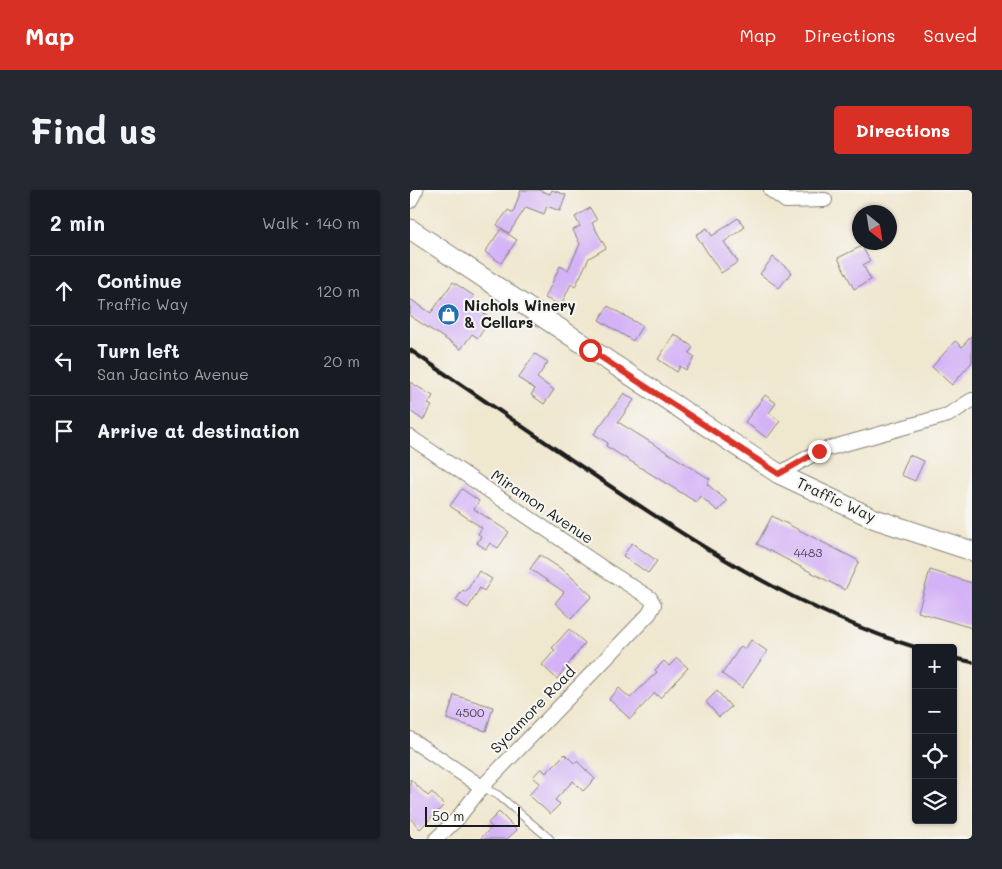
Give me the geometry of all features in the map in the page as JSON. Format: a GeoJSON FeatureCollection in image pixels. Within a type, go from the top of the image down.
{"type":"FeatureCollection","features":[{"type":"Feature","properties":{"kind":"street"},"geometry":{"type":"LineString","coordinates":[[410,201],[416,190]]}},
{"type":"Feature","properties":{"kind":"street"},"geometry":{"type":"LineString","coordinates":[[771,190],[786,201],[825,200]]}},
{"type":"Feature","properties":{"kind":"street","name":"Traffic Way"},"geometry":{"type":"LineString","coordinates":[[410,229],[779,474],[875,519],[972,551]]}},
{"type":"Feature","properties":{"kind":"street"},"geometry":{"type":"LineString","coordinates":[[779,474],[819,451],[948,415],[972,400]]}},
{"type":"Feature","properties":{"kind":"street","name":"Miramon Avenue"},"geometry":{"type":"LineString","coordinates":[[410,436],[650,598],[654,605]]}},
{"type":"Feature","properties":{"kind":"street","name":"Sycamore Road"},"geometry":{"type":"LineString","coordinates":[[436,839],[457,819],[482,787],[649,614],[654,605]]}},
{"type":"Feature","properties":{"kind":"street"},"geometry":{"type":"LineString","coordinates":[[410,739],[482,787]]}},
{"type":"Feature","properties":{"kind":"lane"},"geometry":{"type":"LineString","coordinates":[[482,787],[498,795],[550,839]]}},
{"type":"Feature","properties":{"kind":"building"},"geometry":{"type":"Polygon","coordinates":[[[521,190],[539,190],[550,194],[552,190],[566,195],[560,211],[547,206],[544,214],[526,207],[509,233],[497,225],[508,210],[513,213],[521,190]]]}},
{"type":"Feature","properties":{"kind":"building"},"geometry":{"type":"Polygon","coordinates":[[[590,208],[597,220],[592,223],[606,248],[589,258],[575,287],[571,284],[561,305],[545,298],[560,266],[568,270],[580,244],[573,230],[580,226],[575,217],[590,208]]]}},
{"type":"Feature","properties":{"kind":"building"},"geometry":{"type":"Polygon","coordinates":[[[738,218],[745,227],[724,242],[738,262],[721,273],[696,235],[707,228],[712,236],[738,218]]]}},
{"type":"Feature","properties":{"kind":"building"},"geometry":{"type":"Polygon","coordinates":[[[501,229],[517,240],[501,263],[485,252],[501,229]]]}},
{"type":"Feature","properties":{"kind":"building"},"geometry":{"type":"Polygon","coordinates":[[[854,250],[864,250],[870,261],[863,265],[871,280],[854,289],[838,258],[854,250]]]}},
{"type":"Feature","properties":{"kind":"building"},"geometry":{"type":"Polygon","coordinates":[[[773,257],[792,272],[779,288],[760,274],[773,257]]]}},
{"type":"Feature","properties":{"kind":"building","name":"Nichols Winery & Cellars"},"geometry":{"type":"Polygon","coordinates":[[[453,282],[474,296],[469,303],[491,318],[478,338],[472,334],[461,349],[410,316],[410,299],[431,313],[453,282]]]}},
{"type":"Feature","properties":{"kind":"building"},"geometry":{"type":"Polygon","coordinates":[[[608,306],[642,326],[633,341],[599,320],[608,306]]]}},
{"type":"Feature","properties":{"kind":"building"},"geometry":{"type":"Polygon","coordinates":[[[674,334],[693,347],[689,353],[695,357],[686,370],[680,366],[677,372],[658,359],[674,334]]]}},
{"type":"Feature","properties":{"kind":"building"},"geometry":{"type":"Polygon","coordinates":[[[972,335],[972,362],[952,385],[932,367],[955,341],[962,347],[972,335]]]}},
{"type":"Feature","properties":{"kind":"building"},"geometry":{"type":"Polygon","coordinates":[[[535,354],[548,362],[537,378],[554,390],[544,404],[531,395],[535,389],[518,378],[535,354]]]}},
{"type":"Feature","properties":{"kind":"building"},"geometry":{"type":"Polygon","coordinates":[[[410,382],[433,396],[428,404],[432,406],[423,420],[410,411],[410,382]]]}},
{"type":"Feature","properties":{"kind":"building"},"geometry":{"type":"Polygon","coordinates":[[[624,393],[634,400],[618,422],[710,479],[707,484],[727,501],[718,511],[700,496],[696,502],[606,446],[608,443],[594,434],[624,393]]]}},
{"type":"Feature","properties":{"kind":"building"},"geometry":{"type":"Polygon","coordinates":[[[765,395],[776,403],[769,413],[780,421],[767,438],[745,422],[765,395]]]}},
{"type":"Feature","properties":{"kind":"building"},"geometry":{"type":"Polygon","coordinates":[[[909,455],[924,461],[915,481],[901,475],[909,455]]]}},
{"type":"Feature","properties":{"kind":"building"},"geometry":{"type":"Polygon","coordinates":[[[462,489],[479,501],[474,509],[509,532],[498,548],[490,543],[486,549],[477,543],[481,536],[478,534],[482,528],[450,506],[462,489]]]}},
{"type":"Feature","properties":{"kind":"building"},"geometry":{"type":"Polygon","coordinates":[[[772,516],[859,561],[845,590],[757,544],[772,516]]]}},
{"type":"Feature","properties":{"kind":"building"},"geometry":{"type":"Polygon","coordinates":[[[632,543],[657,561],[648,573],[623,556],[632,543]]]}},
{"type":"Feature","properties":{"kind":"building"},"geometry":{"type":"Polygon","coordinates":[[[540,555],[566,572],[592,596],[571,618],[555,603],[564,592],[530,569],[540,555]]]}},
{"type":"Feature","properties":{"kind":"building"},"geometry":{"type":"Polygon","coordinates":[[[930,570],[972,583],[972,628],[918,612],[930,570]]]}},
{"type":"Feature","properties":{"kind":"building"},"geometry":{"type":"Polygon","coordinates":[[[479,571],[492,579],[484,591],[480,588],[468,608],[456,600],[463,590],[466,592],[479,571]]]}},
{"type":"Feature","properties":{"kind":"building"},"geometry":{"type":"Polygon","coordinates":[[[569,629],[585,643],[557,679],[542,665],[555,650],[552,648],[569,629]]]}},
{"type":"Feature","properties":{"kind":"building"},"geometry":{"type":"Polygon","coordinates":[[[751,640],[767,651],[742,688],[722,674],[741,646],[745,649],[751,640]]]}},
{"type":"Feature","properties":{"kind":"building"},"geometry":{"type":"Polygon","coordinates":[[[677,658],[688,668],[660,698],[655,693],[630,719],[609,699],[619,688],[630,698],[657,672],[655,670],[664,661],[669,666],[677,658]]]}},
{"type":"Feature","properties":{"kind":"building"},"geometry":{"type":"Polygon","coordinates":[[[717,691],[731,707],[719,717],[706,702],[717,691]]]}},
{"type":"Feature","properties":{"kind":"building"},"geometry":{"type":"Polygon","coordinates":[[[454,695],[493,707],[486,731],[447,719],[454,695]]]}},
{"type":"Feature","properties":{"kind":"building"},"geometry":{"type":"Polygon","coordinates":[[[565,754],[574,763],[577,761],[595,779],[583,791],[573,781],[555,800],[560,804],[550,814],[529,795],[540,783],[533,777],[541,768],[546,773],[565,754]]]}},
{"type":"Feature","properties":{"kind":"building"},"geometry":{"type":"Polygon","coordinates":[[[410,779],[428,796],[432,792],[444,805],[420,829],[410,818],[410,779]]]}},
{"type":"Feature","properties":{"kind":"building"},"geometry":{"type":"Polygon","coordinates":[[[499,812],[517,830],[507,839],[480,839],[492,827],[488,823],[499,812]]]}},
{"type":"Feature","properties":{"kind":"railway"},"geometry":{"type":"LineString","coordinates":[[410,350],[702,546],[786,593],[829,614],[912,646]]}},
{"type":"Feature","properties":{"kind":"railway"},"geometry":{"type":"LineString","coordinates":[[957,659],[972,662]]}},
{"type":"Feature","properties":{"kind":"place","name":"Nichols Winery & Cellars"},"geometry":{"type":"Point","coordinates":[448,315]}},
{"type":"Feature","properties":{"kind":"route"},"geometry":{"type":"LineString","coordinates":[[590,350],[779,474],[819,451]]}}]}
